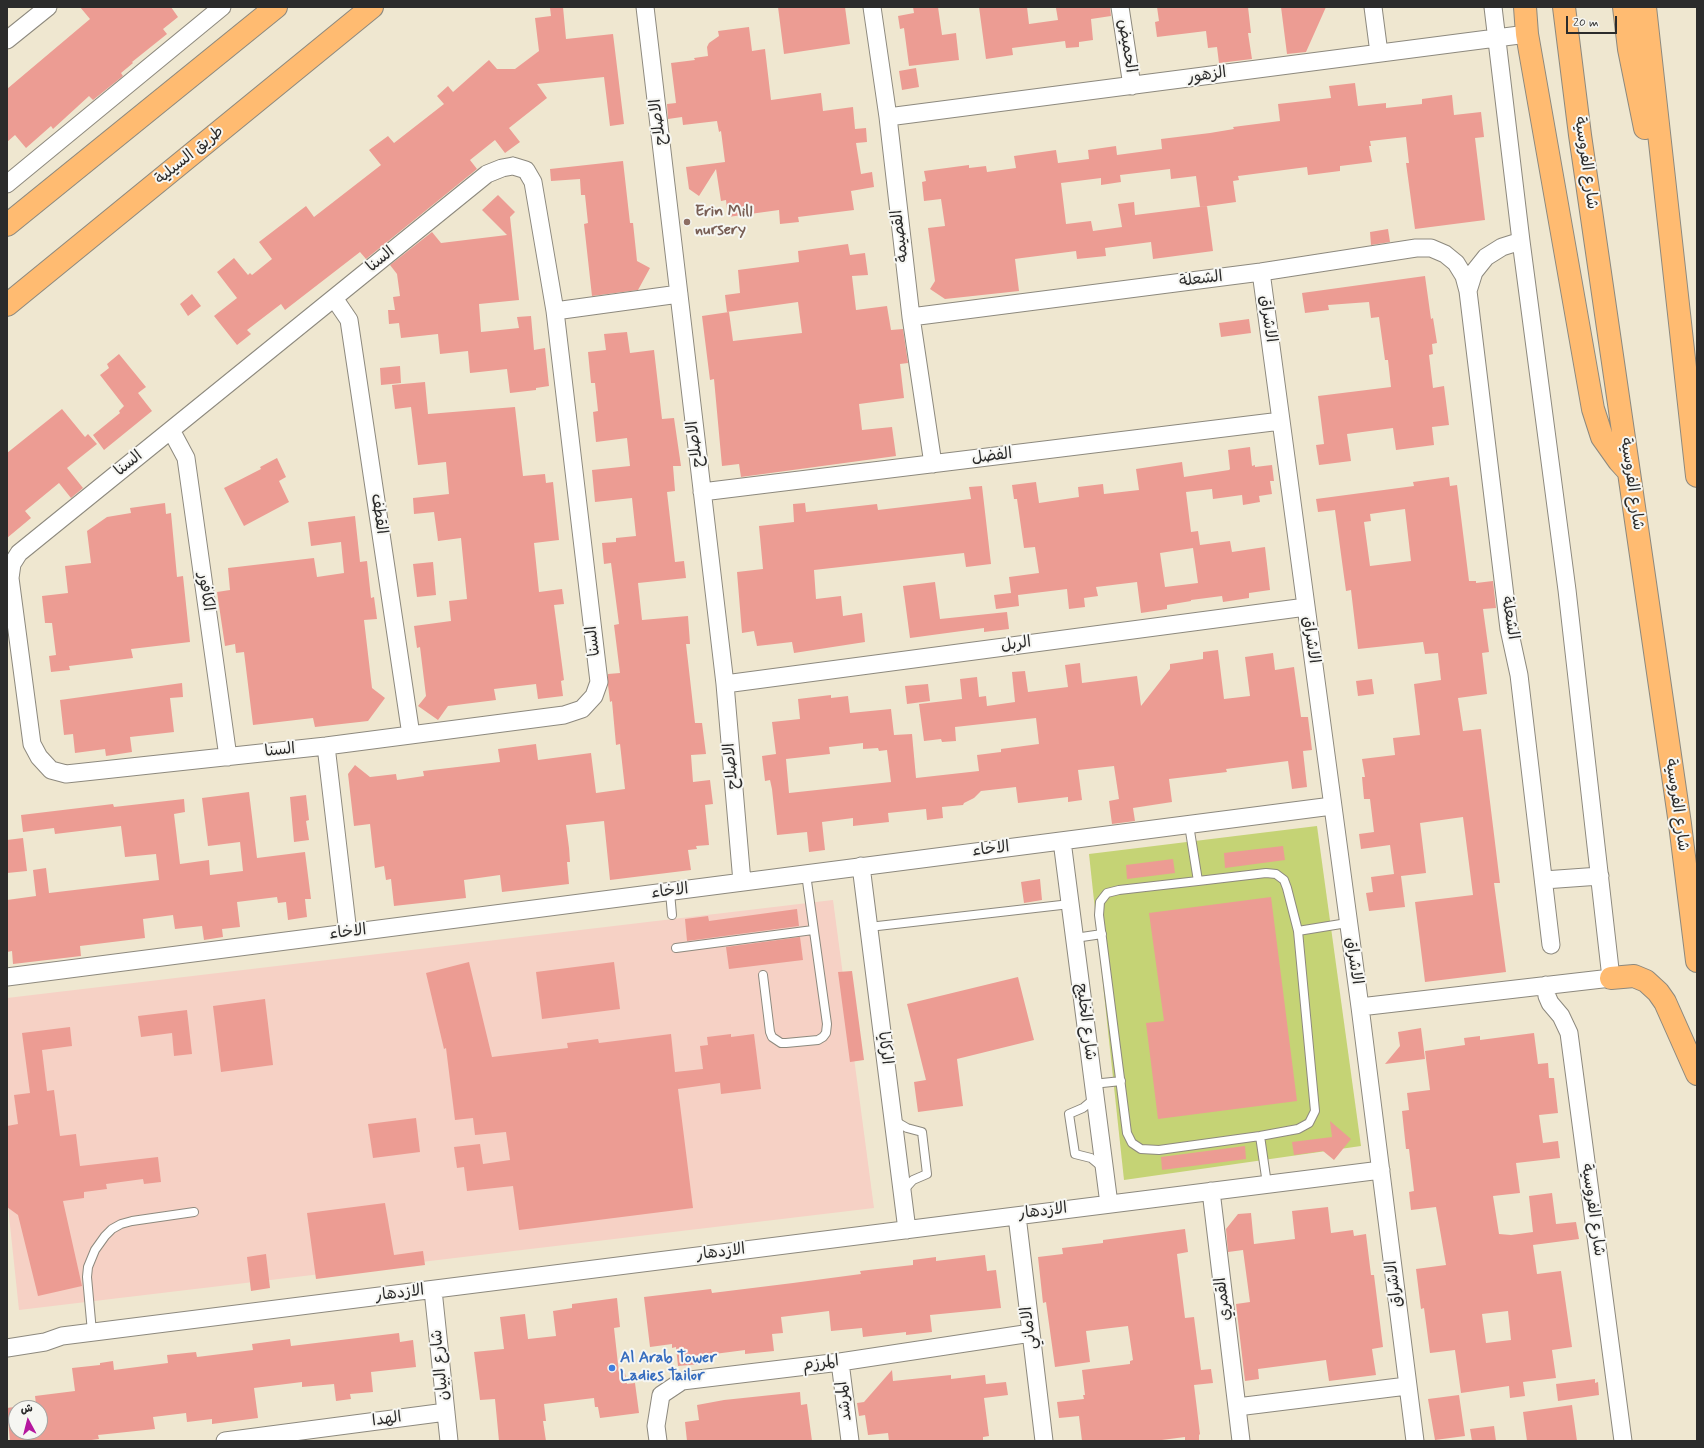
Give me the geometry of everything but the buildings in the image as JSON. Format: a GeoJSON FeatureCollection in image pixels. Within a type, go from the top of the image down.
{"type":"FeatureCollection","features":[{"type":"Feature","properties":{"kind":"main road"},"geometry":{"type":"LineString","coordinates":[[7,225],[276,7]]}},
{"type":"Feature","properties":{"kind":"main road","name":"طريق السيلية"},"geometry":{"type":"LineString","coordinates":[[7,305],[372,7]]}},
{"type":"Feature","properties":{"kind":"main road"},"geometry":{"type":"LineString","coordinates":[[1525,7],[1527,34],[1593,409],[1602,437],[1614,456],[1629,472]]}},
{"type":"Feature","properties":{"kind":"main road","name":"شارع الفروسية"},"geometry":{"type":"LineString","coordinates":[[1564,7],[1580,135],[1656,668],[1680,824],[1697,961]]}},
{"type":"Feature","properties":{"kind":"main road"},"geometry":{"type":"LineString","coordinates":[[1624,7],[1629,49],[1673,270]]}},
{"type":"Feature","properties":{"kind":"main road"},"geometry":{"type":"LineString","coordinates":[[1645,7],[1697,476]]}},
{"type":"Feature","properties":{"kind":"main road"},"geometry":{"type":"LineString","coordinates":[[1619,976],[1642,978],[1651,984],[1665,1002],[1697,1074]]}},
{"type":"Feature","properties":{"kind":"street"},"geometry":{"type":"LineString","coordinates":[[7,40],[48,7]]}},
{"type":"Feature","properties":{"kind":"street"},"geometry":{"type":"LineString","coordinates":[[7,184],[222,7]]}},
{"type":"Feature","properties":{"kind":"street","name":"الاصلاح"},"geometry":{"type":"LineString","coordinates":[[645,7],[725,684],[742,882]]}},
{"type":"Feature","properties":{"kind":"street","name":"القصيمة"},"geometry":{"type":"LineString","coordinates":[[872,7],[888,117],[911,317],[933,464]]}},
{"type":"Feature","properties":{"kind":"street","name":"الحميض"},"geometry":{"type":"LineString","coordinates":[[1120,7],[1132,86]]}},
{"type":"Feature","properties":{"kind":"street"},"geometry":{"type":"LineString","coordinates":[[1373,7],[1379,53]]}},
{"type":"Feature","properties":{"kind":"street"},"geometry":{"type":"LineString","coordinates":[[1493,7],[1521,241],[1568,598],[1600,876],[1619,976]]}},
{"type":"Feature","properties":{"kind":"street","name":"الزهور"},"geometry":{"type":"LineString","coordinates":[[888,117],[1527,34]]}},
{"type":"Feature","properties":{"kind":"street","name":"السنا"},"geometry":{"type":"LineString","coordinates":[[514,166],[526,170],[533,182],[554,311],[599,682],[594,696],[582,709],[564,714],[326,746],[66,774],[51,770],[39,757],[32,744],[10,578],[12,564],[19,554],[487,174],[502,168],[514,166]]}},
{"type":"Feature","properties":{"kind":"street","name":"الشعلة"},"geometry":{"type":"LineString","coordinates":[[1468,291],[1474,272],[1486,257],[1502,247],[1521,241]]}},
{"type":"Feature","properties":{"kind":"street","name":"الشعلة"},"geometry":{"type":"LineString","coordinates":[[911,317],[1261,272],[1416,248],[1431,248],[1445,254],[1456,263],[1464,276],[1468,291],[1509,629],[1519,675],[1551,945]]}},
{"type":"Feature","properties":{"kind":"street","name":"الاشراق"},"geometry":{"type":"LineString","coordinates":[[1261,272],[1347,923],[1360,1007],[1415,1441]]}},
{"type":"Feature","properties":{"kind":"street"},"geometry":{"type":"LineString","coordinates":[[554,311],[679,294]]}},
{"type":"Feature","properties":{"kind":"street","name":"القطف"},"geometry":{"type":"LineString","coordinates":[[334,298],[349,320],[411,735]]}},
{"type":"Feature","properties":{"kind":"street","name":"الفضل"},"geometry":{"type":"LineString","coordinates":[[702,492],[1281,421]]}},
{"type":"Feature","properties":{"kind":"street","name":"الكافور"},"geometry":{"type":"LineString","coordinates":[[171,430],[186,458],[228,757]]}},
{"type":"Feature","properties":{"kind":"street","name":"الربل"},"geometry":{"type":"LineString","coordinates":[[725,684],[1306,607]]}},
{"type":"Feature","properties":{"kind":"street"},"geometry":{"type":"LineString","coordinates":[[326,746],[348,933]]}},
{"type":"Feature","properties":{"kind":"street","name":"الاخاء"},"geometry":{"type":"LineString","coordinates":[[7,977],[1332,806]]}},
{"type":"Feature","properties":{"kind":"street","name":"شارع الخليج"},"geometry":{"type":"LineString","coordinates":[[1062,841],[1109,1204]]}},
{"type":"Feature","properties":{"kind":"street","name":"الركايا"},"geometry":{"type":"LineString","coordinates":[[861,866],[907,1230]]}},
{"type":"Feature","properties":{"kind":"street"},"geometry":{"type":"LineString","coordinates":[[1544,880],[1600,876]]}},
{"type":"Feature","properties":{"kind":"street","name":"الاشراق"},"geometry":{"type":"LineString","coordinates":[[1360,1007],[1619,976]]}},
{"type":"Feature","properties":{"kind":"street","name":"شارع الفروسية"},"geometry":{"type":"LineString","coordinates":[[1546,985],[1547,996],[1550,1003],[1561,1016],[1569,1033],[1623,1441]]}},
{"type":"Feature","properties":{"kind":"street","name":"الازدهار"},"geometry":{"type":"LineString","coordinates":[[7,1348],[45,1342],[62,1336],[92,1332],[1381,1170]]}},
{"type":"Feature","properties":{"kind":"street","name":"القمري"},"geometry":{"type":"LineString","coordinates":[[1211,1191],[1241,1441]]}},
{"type":"Feature","properties":{"kind":"street","name":"الاماني"},"geometry":{"type":"LineString","coordinates":[[1017,1216],[1044,1441]]}},
{"type":"Feature","properties":{"kind":"street","name":"شارع البيان"},"geometry":{"type":"LineString","coordinates":[[433,1290],[450,1441]]}},
{"type":"Feature","properties":{"kind":"street","name":"الازدهار"},"geometry":{"type":"LineString","coordinates":[[7,1336],[44,1332],[62,1336]]}},
{"type":"Feature","properties":{"kind":"street","name":"المرزم"},"geometry":{"type":"LineString","coordinates":[[658,1441],[656,1426],[662,1395],[682,1381],[840,1362],[1031,1333]]}},
{"type":"Feature","properties":{"kind":"street","name":"المرشد"},"geometry":{"type":"LineString","coordinates":[[840,1362],[850,1441]]}},
{"type":"Feature","properties":{"kind":"street"},"geometry":{"type":"LineString","coordinates":[[1237,1407],[1407,1386]]}},
{"type":"Feature","properties":{"kind":"street","name":"الهدا"},"geometry":{"type":"LineString","coordinates":[[224,1441],[328,1435],[446,1412]]}},
{"type":"Feature","properties":{"kind":"lane"},"geometry":{"type":"LineString","coordinates":[[1189,824],[1198,881]]}},
{"type":"Feature","properties":{"kind":"lane"},"geometry":{"type":"LineString","coordinates":[[763,975],[770,1032],[772,1037],[781,1043],[786,1043],[818,1040],[826,1034],[827,1024],[806,874]]}},
{"type":"Feature","properties":{"kind":"lane"},"geometry":{"type":"LineString","coordinates":[[1276,874],[1284,880],[1298,931],[1315,1111],[1309,1123],[1298,1129],[1260,1136],[1159,1150],[1141,1149],[1132,1143],[1127,1133],[1099,915],[1100,902],[1107,893],[1119,890],[1198,881],[1276,874]]}},
{"type":"Feature","properties":{"kind":"lane"},"geometry":{"type":"LineString","coordinates":[[670,892],[672,915]]}},
{"type":"Feature","properties":{"kind":"lane"},"geometry":{"type":"LineString","coordinates":[[869,928],[1070,904]]}},
{"type":"Feature","properties":{"kind":"lane"},"geometry":{"type":"LineString","coordinates":[[1298,931],[1347,923]]}},
{"type":"Feature","properties":{"kind":"lane"},"geometry":{"type":"LineString","coordinates":[[676,948],[813,930]]}},
{"type":"Feature","properties":{"kind":"lane"},"geometry":{"type":"LineString","coordinates":[[1075,938],[1102,934]]}},
{"type":"Feature","properties":{"kind":"lane"},"geometry":{"type":"LineString","coordinates":[[1104,1169],[1091,1158],[1075,1154],[1069,1114],[1083,1108],[1094,1091],[1121,1081]]}},
{"type":"Feature","properties":{"kind":"lane"},"geometry":{"type":"LineString","coordinates":[[893,1120],[907,1128],[922,1132],[927,1174],[913,1180],[902,1192]]}},
{"type":"Feature","properties":{"kind":"lane"},"geometry":{"type":"LineString","coordinates":[[1260,1136],[1267,1184]]}},
{"type":"Feature","properties":{"kind":"lane"},"geometry":{"type":"LineString","coordinates":[[92,1332],[88,1272],[93,1253],[105,1236],[117,1226],[132,1221],[194,1212]]}},
{"type":"Feature","properties":{"kind":"shaded area"},"geometry":{"type":"Polygon","coordinates":[[[833,900],[874,1208],[19,1310],[7,1197],[7,998],[833,900]]]}},
{"type":"Feature","properties":{"kind":"green space"},"geometry":{"type":"Polygon","coordinates":[[[1317,826],[1361,1146],[1124,1180],[1089,854],[1317,826]]]}},
{"type":"Feature","properties":{"kind":"place","name":"Erin Mill nursery"},"geometry":{"type":"Point","coordinates":[687,222]}},
{"type":"Feature","properties":{"kind":"place","name":"Al Arab Tower Ladies Tailor"},"geometry":{"type":"Point","coordinates":[612,1368]}}]}
